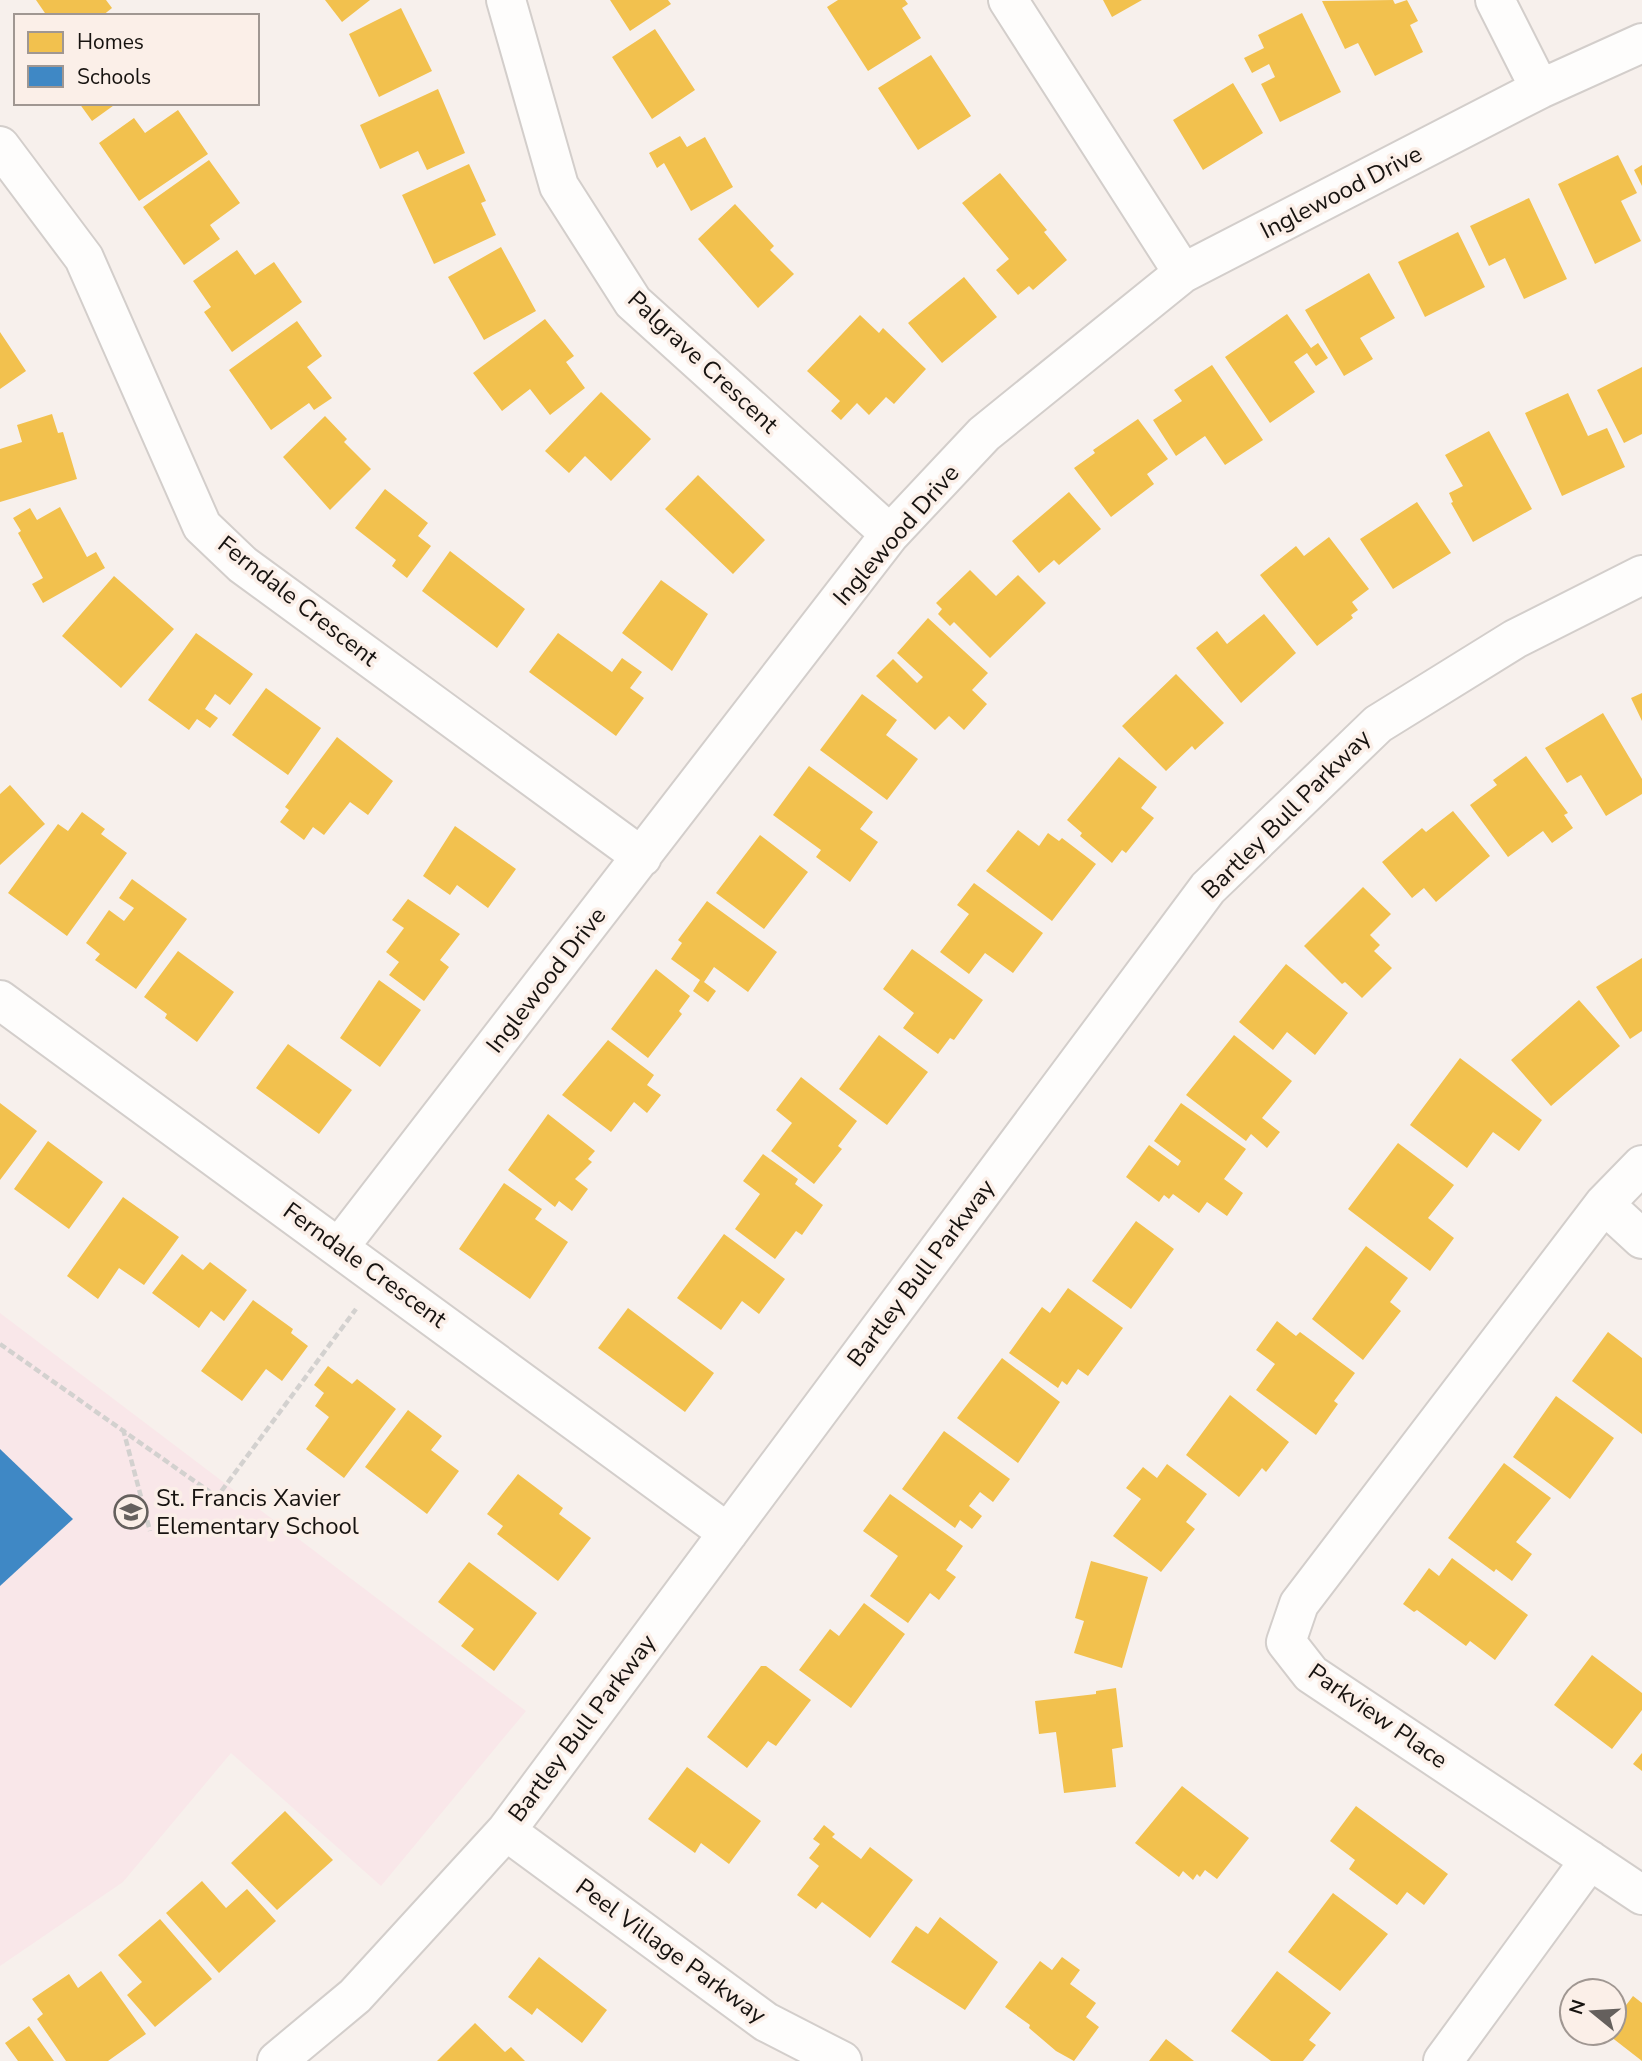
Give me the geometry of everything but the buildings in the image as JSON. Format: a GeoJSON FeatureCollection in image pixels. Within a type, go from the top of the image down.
{"type":"FeatureCollection","features":[{"type":"Feature","properties":{"kind":"street","name":"Palgrave Crescent"},"geometry":{"type":"LineString","coordinates":[[506,0],[559,186],[633,302],[890,534]]}},
{"type":"Feature","properties":{"kind":"street"},"geometry":{"type":"LineString","coordinates":[[1008,0],[1183,273]]}},
{"type":"Feature","properties":{"kind":"street"},"geometry":{"type":"LineString","coordinates":[[1495,0],[1540,89]]}},
{"type":"Feature","properties":{"kind":"street","name":"Inglewood Drive"},"geometry":{"type":"LineString","coordinates":[[340,1246],[890,534],[984,434],[1183,273],[1540,89],[1642,43]]}},
{"type":"Feature","properties":{"kind":"street","name":"Ferndale Crescent"},"geometry":{"type":"LineString","coordinates":[[0,146],[84,258],[202,526],[243,565],[642,857]]}},
{"type":"Feature","properties":{"kind":"street","name":"Bartley Bull Parkway"},"geometry":{"type":"LineString","coordinates":[[277,2061],[355,1996],[506,1831],[1208,888],[1378,724],[1515,639],[1642,575]]}},
{"type":"Feature","properties":{"kind":"street","name":"Ferndale Crescent"},"geometry":{"type":"LineString","coordinates":[[0,1000],[340,1246],[728,1533]]}},
{"type":"Feature","properties":{"kind":"street","name":"Parkview Place"},"geometry":{"type":"LineString","coordinates":[[1590,1860],[1311,1674],[1286,1642],[1299,1604],[1604,1204],[1642,1165]]}},
{"type":"Feature","properties":{"kind":"street"},"geometry":{"type":"LineString","coordinates":[[1604,1204],[1642,1239]]}},
{"type":"Feature","properties":{"kind":"street","name":"Peel Village Parkway"},"geometry":{"type":"LineString","coordinates":[[506,1831],[766,2022],[842,2061]]}},
{"type":"Feature","properties":{"kind":"street"},"geometry":{"type":"LineString","coordinates":[[1443,2061],[1590,1860],[1642,1895]]}},
{"type":"Feature","properties":{"kind":"path"},"geometry":{"type":"LineString","coordinates":[[0,1344],[218,1497],[380,1276]]}},
{"type":"Feature","properties":{"kind":"path"},"geometry":{"type":"LineString","coordinates":[[122,1428],[150,1531]]}},
{"type":"Feature","properties":{"kind":"shaded area","name":"St. Francis Xavier Elementary School"},"geometry":{"type":"Polygon","coordinates":[[[0,1313],[526,1711],[381,1886],[231,1753],[123,1882],[0,1966],[0,1313]]]}},
{"type":"Feature","properties":{"kind":"place","name":"St. Francis Xavier Elementary School"},"geometry":{"type":"Point","coordinates":[131,1512]}}]}
